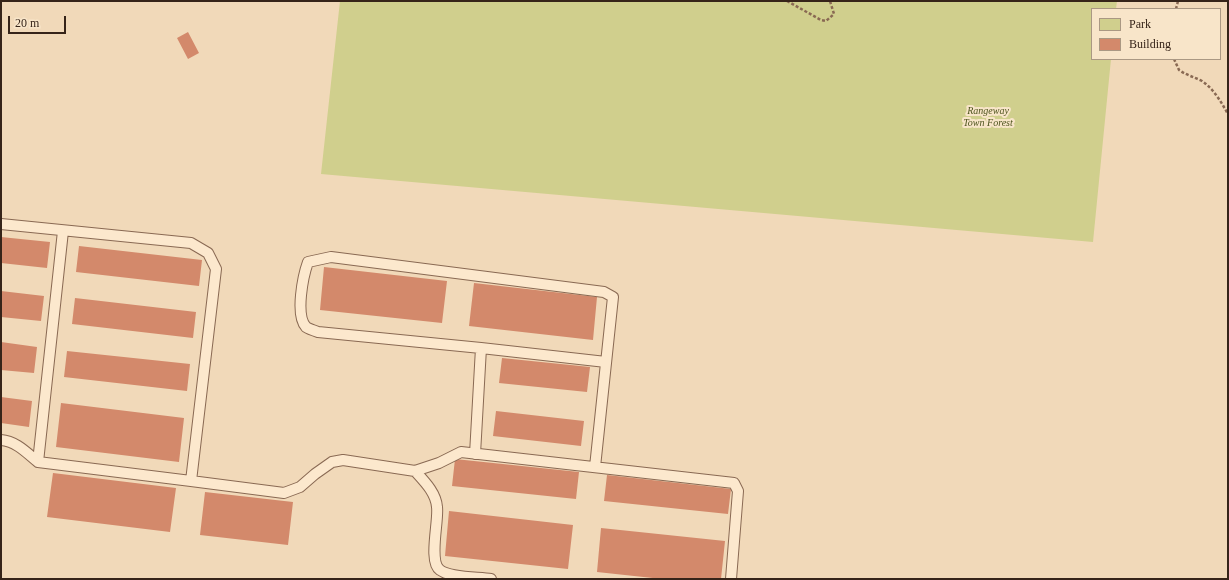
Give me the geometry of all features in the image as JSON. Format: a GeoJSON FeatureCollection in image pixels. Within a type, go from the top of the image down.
{"type":"FeatureCollection","features":[{"type":"Feature","properties":{"kind":"lane"},"geometry":{"type":"LineString","coordinates":[[1,224],[191,243],[208,253],[216,269],[191,481]]}},
{"type":"Feature","properties":{"kind":"lane"},"geometry":{"type":"LineString","coordinates":[[38,462],[63,231]]}},
{"type":"Feature","properties":{"kind":"lane"},"geometry":{"type":"LineString","coordinates":[[594,467],[606,362],[613,297],[604,292],[331,256],[308,262],[304,274],[300,312],[306,326],[318,332],[606,362]]}},
{"type":"Feature","properties":{"kind":"lane"},"geometry":{"type":"LineString","coordinates":[[475,454],[481,348]]}},
{"type":"Feature","properties":{"kind":"lane"},"geometry":{"type":"LineString","coordinates":[[1,440],[5,440],[20,447],[38,462],[284,492],[300,487],[314,474],[332,462],[343,460],[416,471],[439,463],[461,452],[734,483],[738,491],[731,579]]}},
{"type":"Feature","properties":{"kind":"lane"},"geometry":{"type":"LineString","coordinates":[[416,471],[433,493],[437,508],[434,561],[439,570],[449,574],[491,579]]}},
{"type":"Feature","properties":{"kind":"path"},"geometry":{"type":"LineString","coordinates":[[787,1],[821,20],[826,21],[834,14],[830,1]]}},
{"type":"Feature","properties":{"kind":"path"},"geometry":{"type":"LineString","coordinates":[[1174,60],[1179,70],[1203,82],[1211,88],[1228,114]]}},
{"type":"Feature","properties":{"kind":"green space","name":"Rangeway Town Forest"},"geometry":{"type":"Polygon","coordinates":[[[340,1],[1117,1],[1116,8],[1091,8],[1091,60],[1111,60],[1093,242],[321,174],[340,1]]]}},
{"type":"Feature","properties":{"kind":"building"},"geometry":{"type":"Polygon","coordinates":[[[188,32],[199,53],[188,59],[177,38],[188,32]]]}},
{"type":"Feature","properties":{"kind":"building"},"geometry":{"type":"Polygon","coordinates":[[[1,237],[50,242],[47,268],[1,263],[1,237]]]}},
{"type":"Feature","properties":{"kind":"building"},"geometry":{"type":"Polygon","coordinates":[[[79,246],[202,260],[199,286],[76,272],[79,246]]]}},
{"type":"Feature","properties":{"kind":"building"},"geometry":{"type":"Polygon","coordinates":[[[324,267],[447,281],[442,323],[320,310],[324,267]]]}},
{"type":"Feature","properties":{"kind":"building"},"geometry":{"type":"Polygon","coordinates":[[[474,283],[597,297],[593,340],[469,326],[474,283]]]}},
{"type":"Feature","properties":{"kind":"building"},"geometry":{"type":"Polygon","coordinates":[[[1,291],[44,296],[41,321],[1,317],[1,291]]]}},
{"type":"Feature","properties":{"kind":"building"},"geometry":{"type":"Polygon","coordinates":[[[75,298],[196,312],[193,338],[72,324],[75,298]]]}},
{"type":"Feature","properties":{"kind":"building"},"geometry":{"type":"Polygon","coordinates":[[[1,342],[37,347],[34,373],[1,370],[1,342]]]}},
{"type":"Feature","properties":{"kind":"building"},"geometry":{"type":"Polygon","coordinates":[[[67,351],[190,364],[187,391],[64,377],[67,351]]]}},
{"type":"Feature","properties":{"kind":"building"},"geometry":{"type":"Polygon","coordinates":[[[502,358],[590,367],[587,392],[499,383],[502,358]]]}},
{"type":"Feature","properties":{"kind":"building"},"geometry":{"type":"Polygon","coordinates":[[[1,397],[32,401],[29,427],[1,423],[1,397]]]}},
{"type":"Feature","properties":{"kind":"building"},"geometry":{"type":"Polygon","coordinates":[[[61,403],[184,418],[179,462],[56,447],[61,403]]]}},
{"type":"Feature","properties":{"kind":"building"},"geometry":{"type":"Polygon","coordinates":[[[496,411],[584,421],[581,446],[493,436],[496,411]]]}},
{"type":"Feature","properties":{"kind":"building"},"geometry":{"type":"Polygon","coordinates":[[[455,459],[579,472],[576,499],[452,486],[455,459]]]}},
{"type":"Feature","properties":{"kind":"building"},"geometry":{"type":"Polygon","coordinates":[[[53,473],[176,488],[170,532],[47,517],[53,473]]]}},
{"type":"Feature","properties":{"kind":"building"},"geometry":{"type":"Polygon","coordinates":[[[607,475],[731,489],[728,514],[604,501],[607,475]]]}},
{"type":"Feature","properties":{"kind":"building"},"geometry":{"type":"Polygon","coordinates":[[[205,492],[293,502],[288,545],[200,535],[205,492]]]}},
{"type":"Feature","properties":{"kind":"building"},"geometry":{"type":"Polygon","coordinates":[[[449,511],[573,525],[568,569],[445,556],[449,511]]]}},
{"type":"Feature","properties":{"kind":"building"},"geometry":{"type":"Polygon","coordinates":[[[601,528],[725,541],[721,579],[662,579],[597,572],[601,528]]]}}]}
